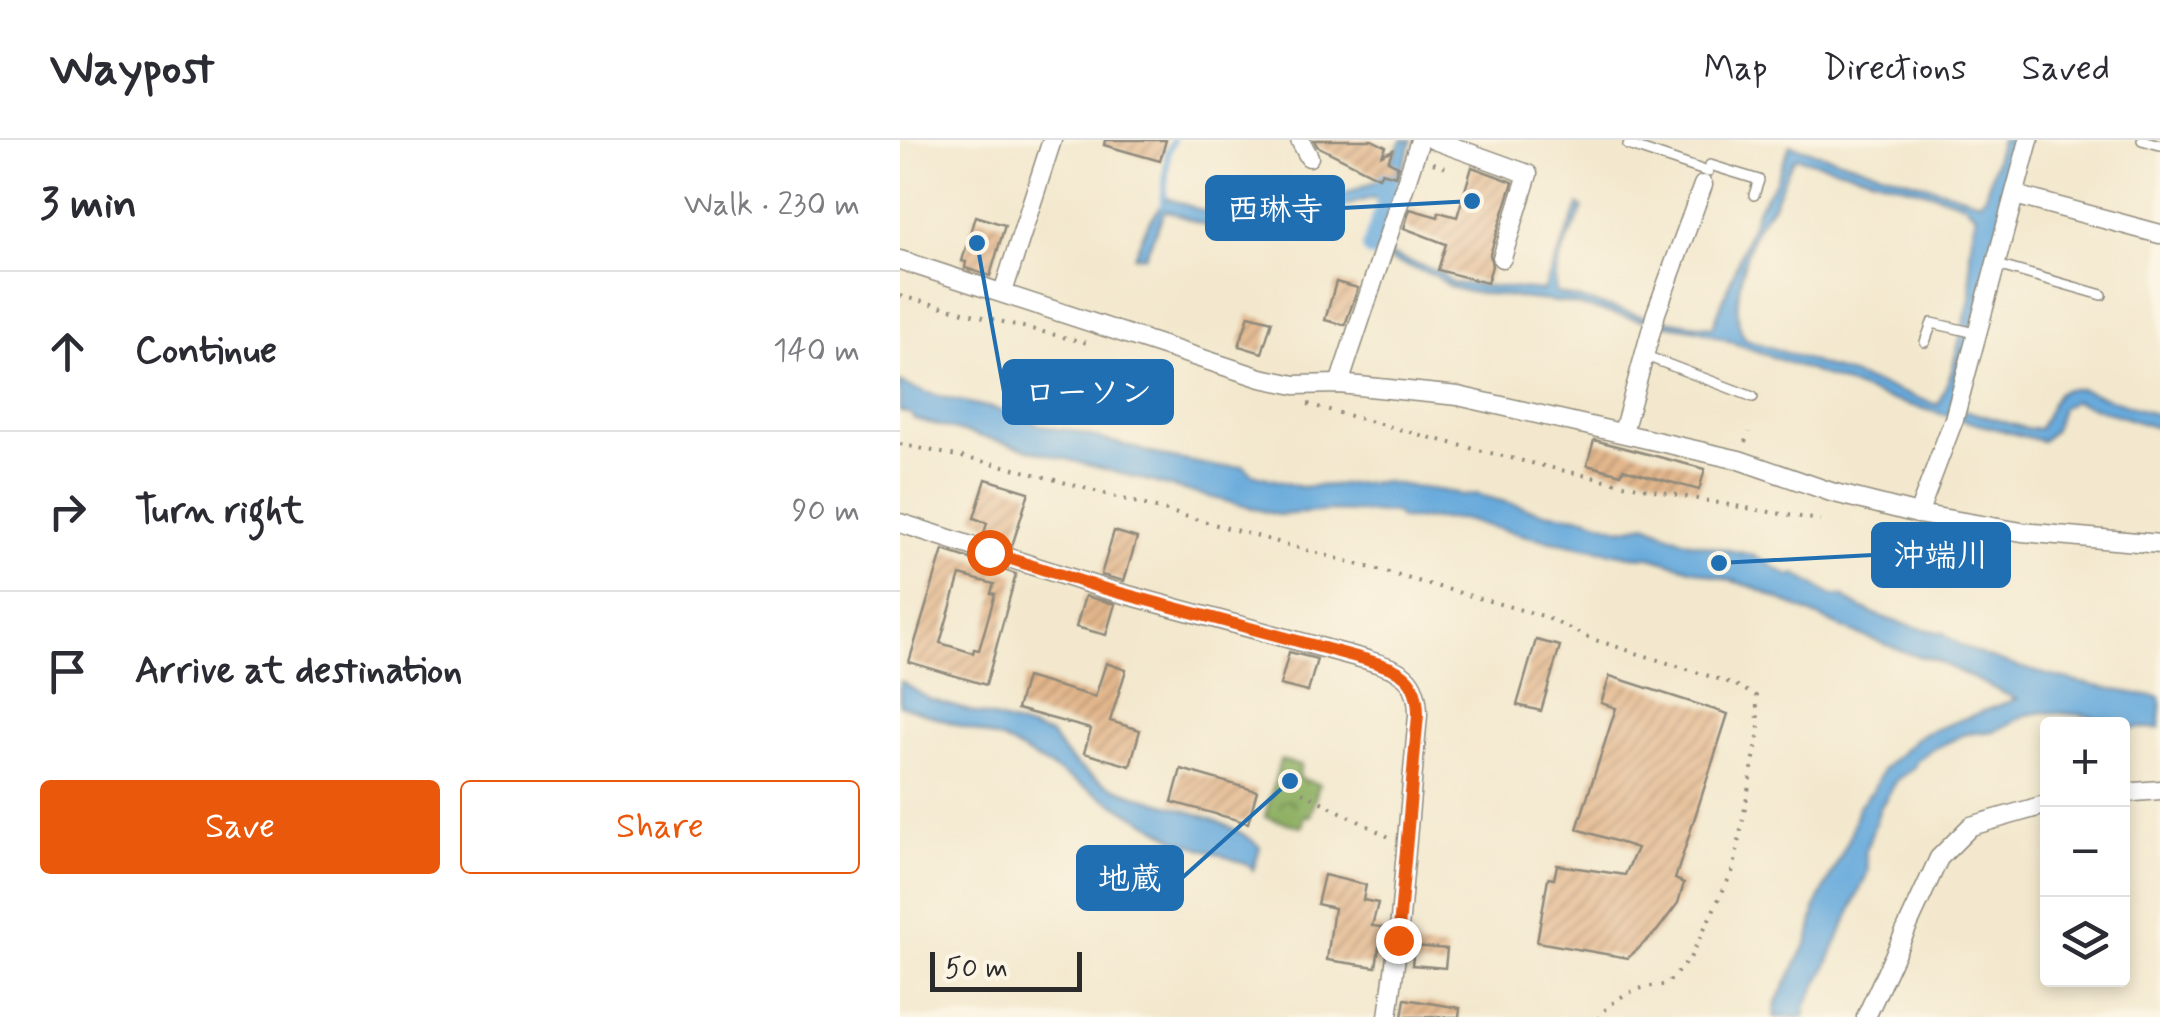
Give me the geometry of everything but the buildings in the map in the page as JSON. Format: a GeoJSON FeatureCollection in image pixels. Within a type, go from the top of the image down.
{"type":"FeatureCollection","features":[{"type":"Feature","properties":{"kind":"street"},"geometry":{"type":"LineString","coordinates":[[1003,292],[1052,140]]}},
{"type":"Feature","properties":{"kind":"street"},"geometry":{"type":"LineString","coordinates":[[1300,140],[1309,158]]}},
{"type":"Feature","properties":{"kind":"street"},"geometry":{"type":"LineString","coordinates":[[1339,384],[1420,140]]}},
{"type":"Feature","properties":{"kind":"street"},"geometry":{"type":"LineString","coordinates":[[1434,140],[1528,174],[1502,258]]}},
{"type":"Feature","properties":{"kind":"street"},"geometry":{"type":"LineString","coordinates":[[1918,514],[1956,411],[1971,332],[1997,265],[2029,140]]}},
{"type":"Feature","properties":{"kind":"street"},"geometry":{"type":"LineString","coordinates":[[1624,432],[1655,320],[1709,169]]}},
{"type":"Feature","properties":{"kind":"street"},"geometry":{"type":"LineString","coordinates":[[2015,195],[2160,234]]}},
{"type":"Feature","properties":{"kind":"street"},"geometry":{"type":"LineString","coordinates":[[900,260],[1262,378],[1458,396],[1739,460],[1831,492],[1918,514],[2022,532],[2160,544]]}},
{"type":"Feature","properties":{"kind":"street"},"geometry":{"type":"LineString","coordinates":[[900,523],[1102,588],[1403,673],[1418,698],[1388,1017]]}},
{"type":"Feature","properties":{"kind":"street"},"geometry":{"type":"LineString","coordinates":[[2130,792],[2160,790]]}},
{"type":"Feature","properties":{"kind":"street"},"geometry":{"type":"LineString","coordinates":[[1866,1017],[1939,858],[1971,826],[2040,806]]}},
{"type":"Feature","properties":{"kind":"lane"},"geometry":{"type":"LineString","coordinates":[[2142,140],[2160,146]]}},
{"type":"Feature","properties":{"kind":"lane"},"geometry":{"type":"LineString","coordinates":[[1628,145],[1759,180],[1754,195]]}},
{"type":"Feature","properties":{"kind":"lane"},"geometry":{"type":"LineString","coordinates":[[1997,265],[2102,295]]}},
{"type":"Feature","properties":{"kind":"lane"},"geometry":{"type":"LineString","coordinates":[[1925,342],[1932,323],[1971,332]]}},
{"type":"Feature","properties":{"kind":"lane"},"geometry":{"type":"LineString","coordinates":[[1646,356],[1753,397]]}},
{"type":"Feature","properties":{"kind":"path"},"geometry":{"type":"LineString","coordinates":[[900,296],[1100,346]]}},
{"type":"Feature","properties":{"kind":"path"},"geometry":{"type":"LineString","coordinates":[[1300,402],[1608,480],[1820,520]]}},
{"type":"Feature","properties":{"kind":"path"},"geometry":{"type":"LineString","coordinates":[[900,444],[1009,467],[1543,616],[1589,638],[1734,684],[1756,696],[1759,730],[1734,868],[1713,915],[1690,958],[1666,985],[1646,986],[1614,999],[1599,1017]]}},
{"type":"Feature","properties":{"kind":"path"},"geometry":{"type":"LineString","coordinates":[[1302,792],[1406,846]]}},
{"type":"Feature","properties":{"kind":"green space"},"geometry":{"type":"Polygon","coordinates":[[[1280,760],[1301,765],[1298,778],[1319,784],[1310,816],[1305,815],[1302,827],[1265,817],[1280,760]]]}},
{"type":"Feature","properties":{"kind":"water"},"geometry":{"type":"Polygon","coordinates":[[[1401,140],[1412,140],[1392,198],[1371,198],[1345,206],[1264,239],[1234,236],[1165,210],[1145,256],[1134,256],[1148,224],[1167,198],[1248,227],[1265,228],[1385,177],[1401,140]]]}},
{"type":"Feature","properties":{"kind":"water"},"geometry":{"type":"Polygon","coordinates":[[[2001,140],[2023,140],[1949,416],[1885,398],[1699,330],[1662,324],[1663,320],[1713,327],[1758,208],[1775,183],[1790,145],[1980,201],[1985,196],[2001,140]],[[1796,157],[1773,204],[1757,226],[1748,251],[1738,300],[1738,316],[1746,339],[1938,405],[1951,374],[1971,296],[1970,250],[1976,214],[1965,204],[1796,157]]]}},
{"type":"Feature","properties":{"kind":"water"},"geometry":{"type":"Polygon","coordinates":[[[1579,205],[1583,208],[1560,261],[1556,293],[1647,317],[1646,321],[1567,303],[1469,292],[1388,260],[1390,255],[1440,272],[1452,283],[1543,291],[1579,205]]]}},
{"type":"Feature","properties":{"kind":"water"},"geometry":{"type":"Polygon","coordinates":[[[900,382],[1049,427],[1167,457],[1218,467],[1244,466],[1252,474],[1300,487],[1383,482],[1461,496],[1476,494],[1542,512],[1585,517],[1622,529],[1646,524],[1685,541],[1752,555],[1790,576],[1796,574],[1832,596],[1843,596],[1876,615],[1944,633],[1983,655],[2080,682],[2160,697],[2160,728],[2130,730],[2130,717],[2044,712],[2026,715],[1995,731],[1965,734],[1917,760],[1913,769],[1897,780],[1880,808],[1865,853],[1868,871],[1804,1017],[1774,1017],[1776,1004],[1809,939],[1816,906],[1849,839],[1858,807],[1884,768],[1920,735],[2016,699],[1933,659],[1847,630],[1750,586],[1650,557],[1531,537],[1460,519],[1400,519],[1396,513],[1331,511],[1278,515],[914,419],[900,411],[900,382]]]}},
{"type":"Feature","properties":{"kind":"water"},"geometry":{"type":"Polygon","coordinates":[[[2080,389],[2160,416],[2160,429],[2074,401],[2061,408],[2054,430],[2042,441],[1959,419],[1964,410],[2039,429],[2057,393],[2080,389]]]}},
{"type":"Feature","properties":{"kind":"water"},"geometry":{"type":"Polygon","coordinates":[[[900,681],[929,699],[1051,735],[1070,760],[1094,777],[1236,830],[1260,847],[1253,870],[1249,865],[1176,839],[1004,741],[900,705],[900,681]]]}},
{"type":"Feature","properties":{"kind":"waterway"},"geometry":{"type":"LineString","coordinates":[[1163,207],[1168,152],[1173,140]]}},
{"type":"Feature","properties":{"kind":"waterway"},"geometry":{"type":"LineString","coordinates":[[1373,247],[1386,208],[1388,182]]}},
{"type":"Feature","properties":{"kind":"place","name":"西琳寺"},"geometry":{"type":"Point","coordinates":[1472,201]}},
{"type":"Feature","properties":{"kind":"place","name":"ローソン"},"geometry":{"type":"Point","coordinates":[977,243]}},
{"type":"Feature","properties":{"kind":"place","name":"沖端川"},"geometry":{"type":"Point","coordinates":[1719,563]}},
{"type":"Feature","properties":{"kind":"place","name":"地蔵"},"geometry":{"type":"Point","coordinates":[1290,781]}},
{"type":"Feature","properties":{"kind":"route"},"geometry":{"type":"LineString","coordinates":[[989,552],[1403,673],[1414,686],[1418,715],[1398,940]]}}]}
